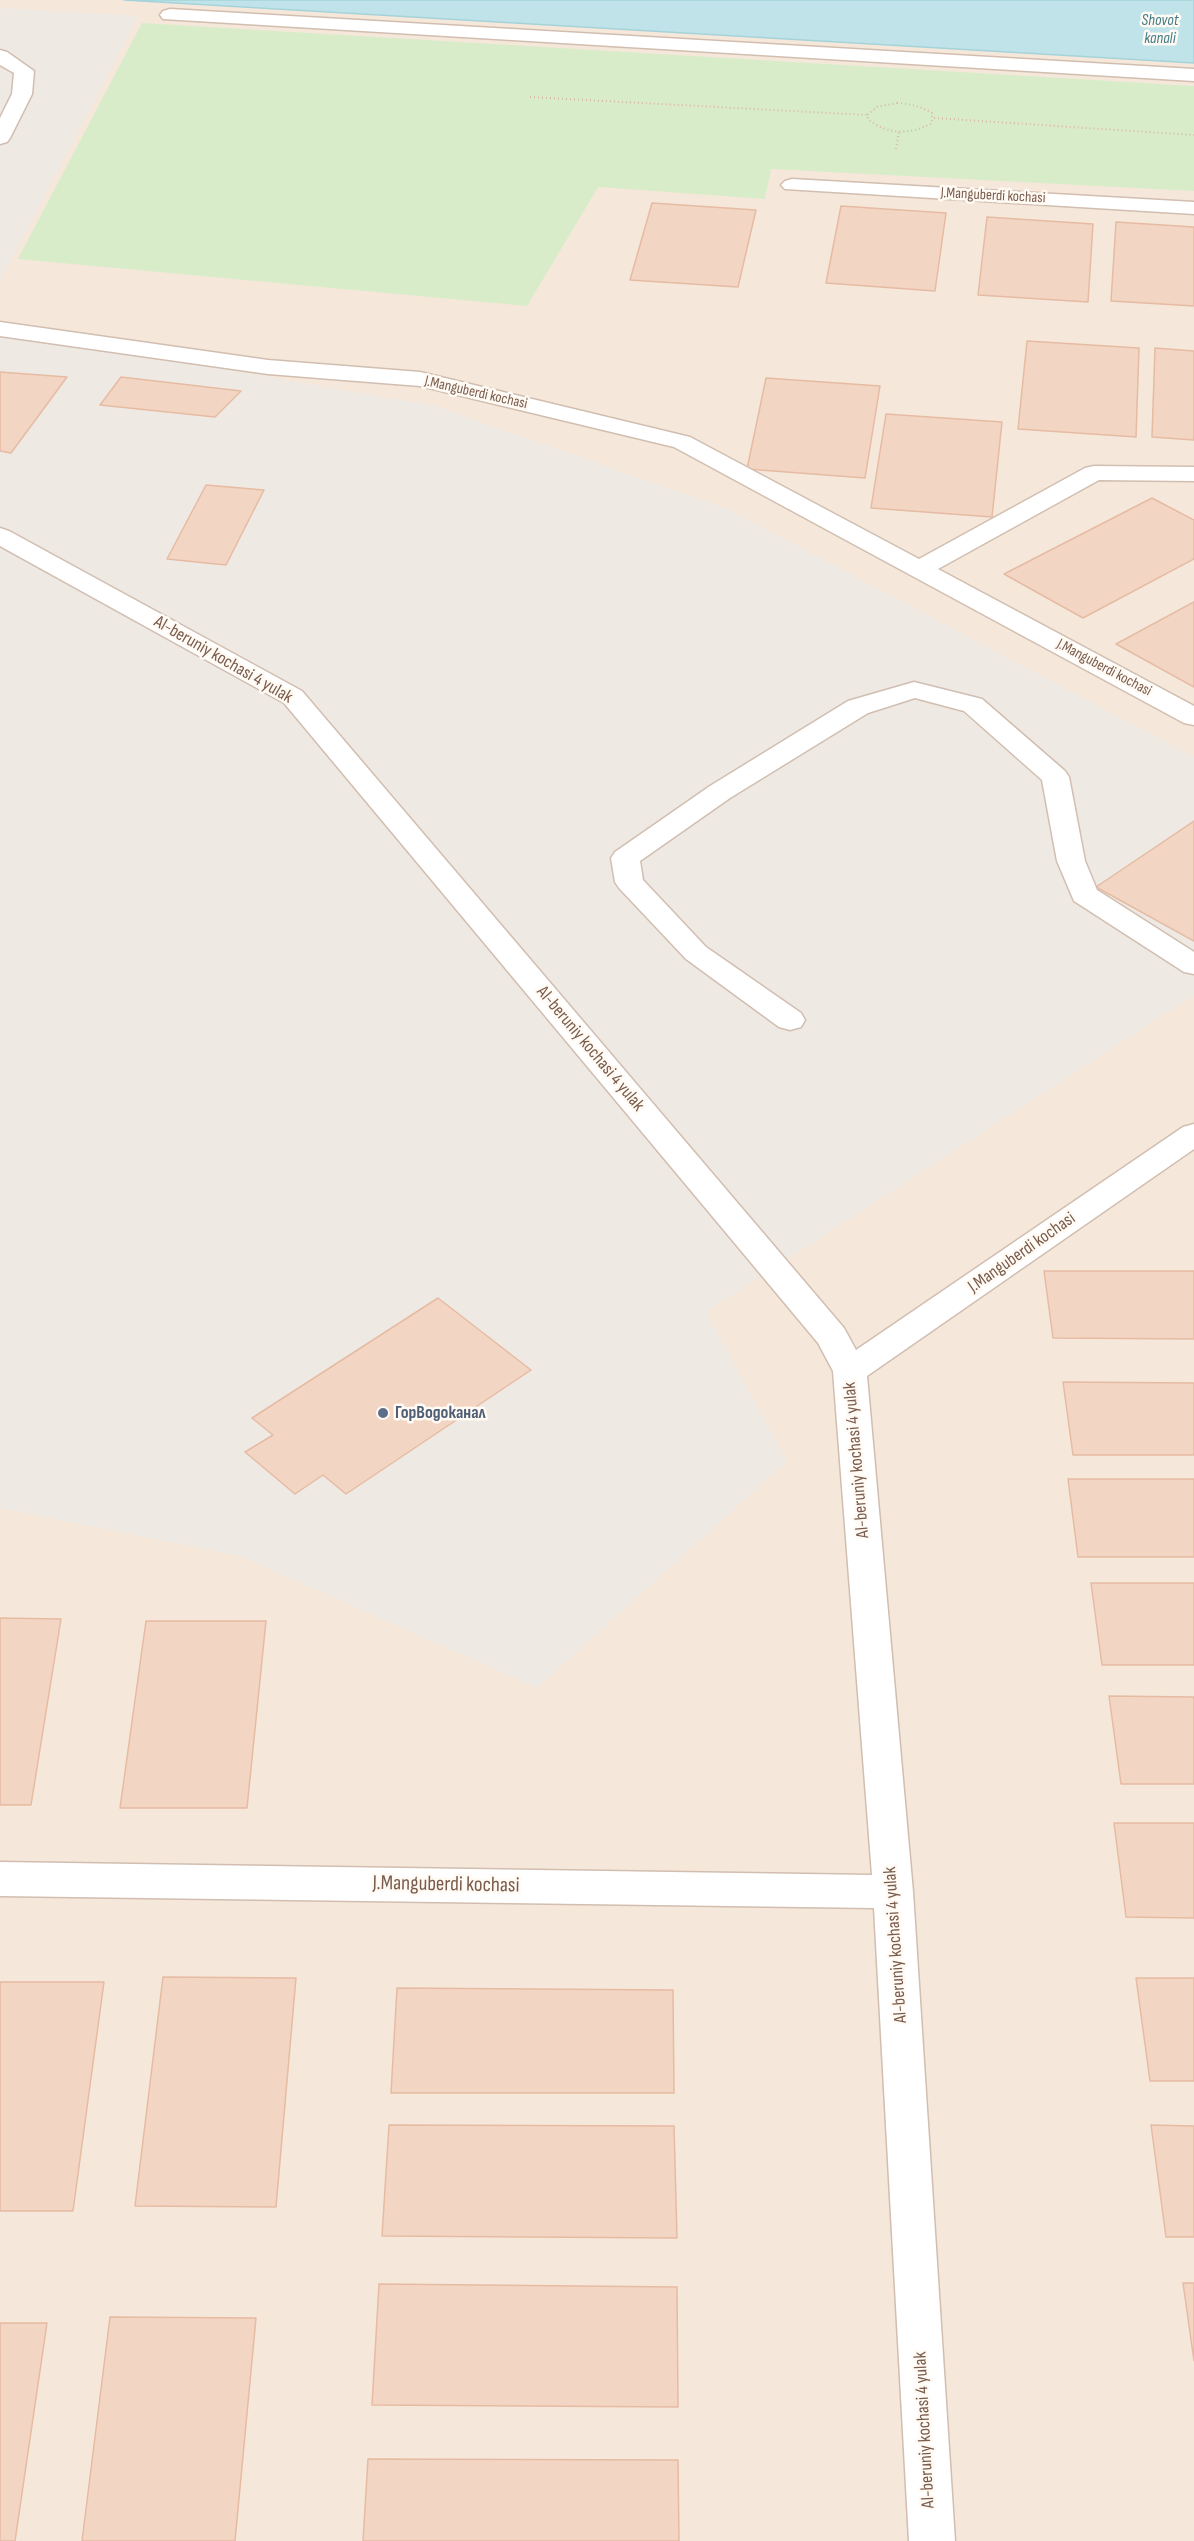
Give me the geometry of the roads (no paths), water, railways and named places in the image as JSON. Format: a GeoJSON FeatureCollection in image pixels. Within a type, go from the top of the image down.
{"type":"FeatureCollection","features":[{"type":"Feature","properties":{"kind":"street"},"geometry":{"type":"LineString","coordinates":[[170,15],[452,29],[1194,75]]}},
{"type":"Feature","properties":{"kind":"street"},"geometry":{"type":"LineString","coordinates":[[0,56],[24,70],[22,94],[0,138]]}},
{"type":"Feature","properties":{"kind":"street","name":"J.Manguberdi kochasi"},"geometry":{"type":"LineString","coordinates":[[792,184],[1194,208]]}},
{"type":"Feature","properties":{"kind":"street","name":"J.Manguberdi kochasi"},"geometry":{"type":"LineString","coordinates":[[0,329],[268,367],[420,379],[682,441],[1194,717]]}},
{"type":"Feature","properties":{"kind":"street"},"geometry":{"type":"LineString","coordinates":[[919,569],[1094,474],[1194,474]]}},
{"type":"Feature","properties":{"kind":"street","name":"Al-beruniy kochasi 4 yulak"},"geometry":{"type":"LineString","coordinates":[[0,536],[293,697],[832,1336],[850,1371],[893,1892],[932,2541]]}},
{"type":"Feature","properties":{"kind":"street"},"geometry":{"type":"LineString","coordinates":[[790,1020],[696,953],[629,882],[626,858],[720,792],[858,707],[914,690],[973,705],[1055,777],[1071,861],[1084,896],[1194,965]]}},
{"type":"Feature","properties":{"kind":"street","name":"J.Manguberdi kochasi"},"geometry":{"type":"LineString","coordinates":[[850,1371],[1194,1134]]}},
{"type":"Feature","properties":{"kind":"street","name":"J.Manguberdi kochasi"},"geometry":{"type":"LineString","coordinates":[[0,1879],[893,1892]]}},
{"type":"Feature","properties":{"kind":"water","name":"Shovot kanali"},"geometry":{"type":"Polygon","coordinates":[[[124,0],[1194,0],[1194,63],[124,0]]]}},
{"type":"Feature","properties":{"kind":"place","name":"ГорВодоканал"},"geometry":{"type":"Point","coordinates":[383,1413]}}]}
